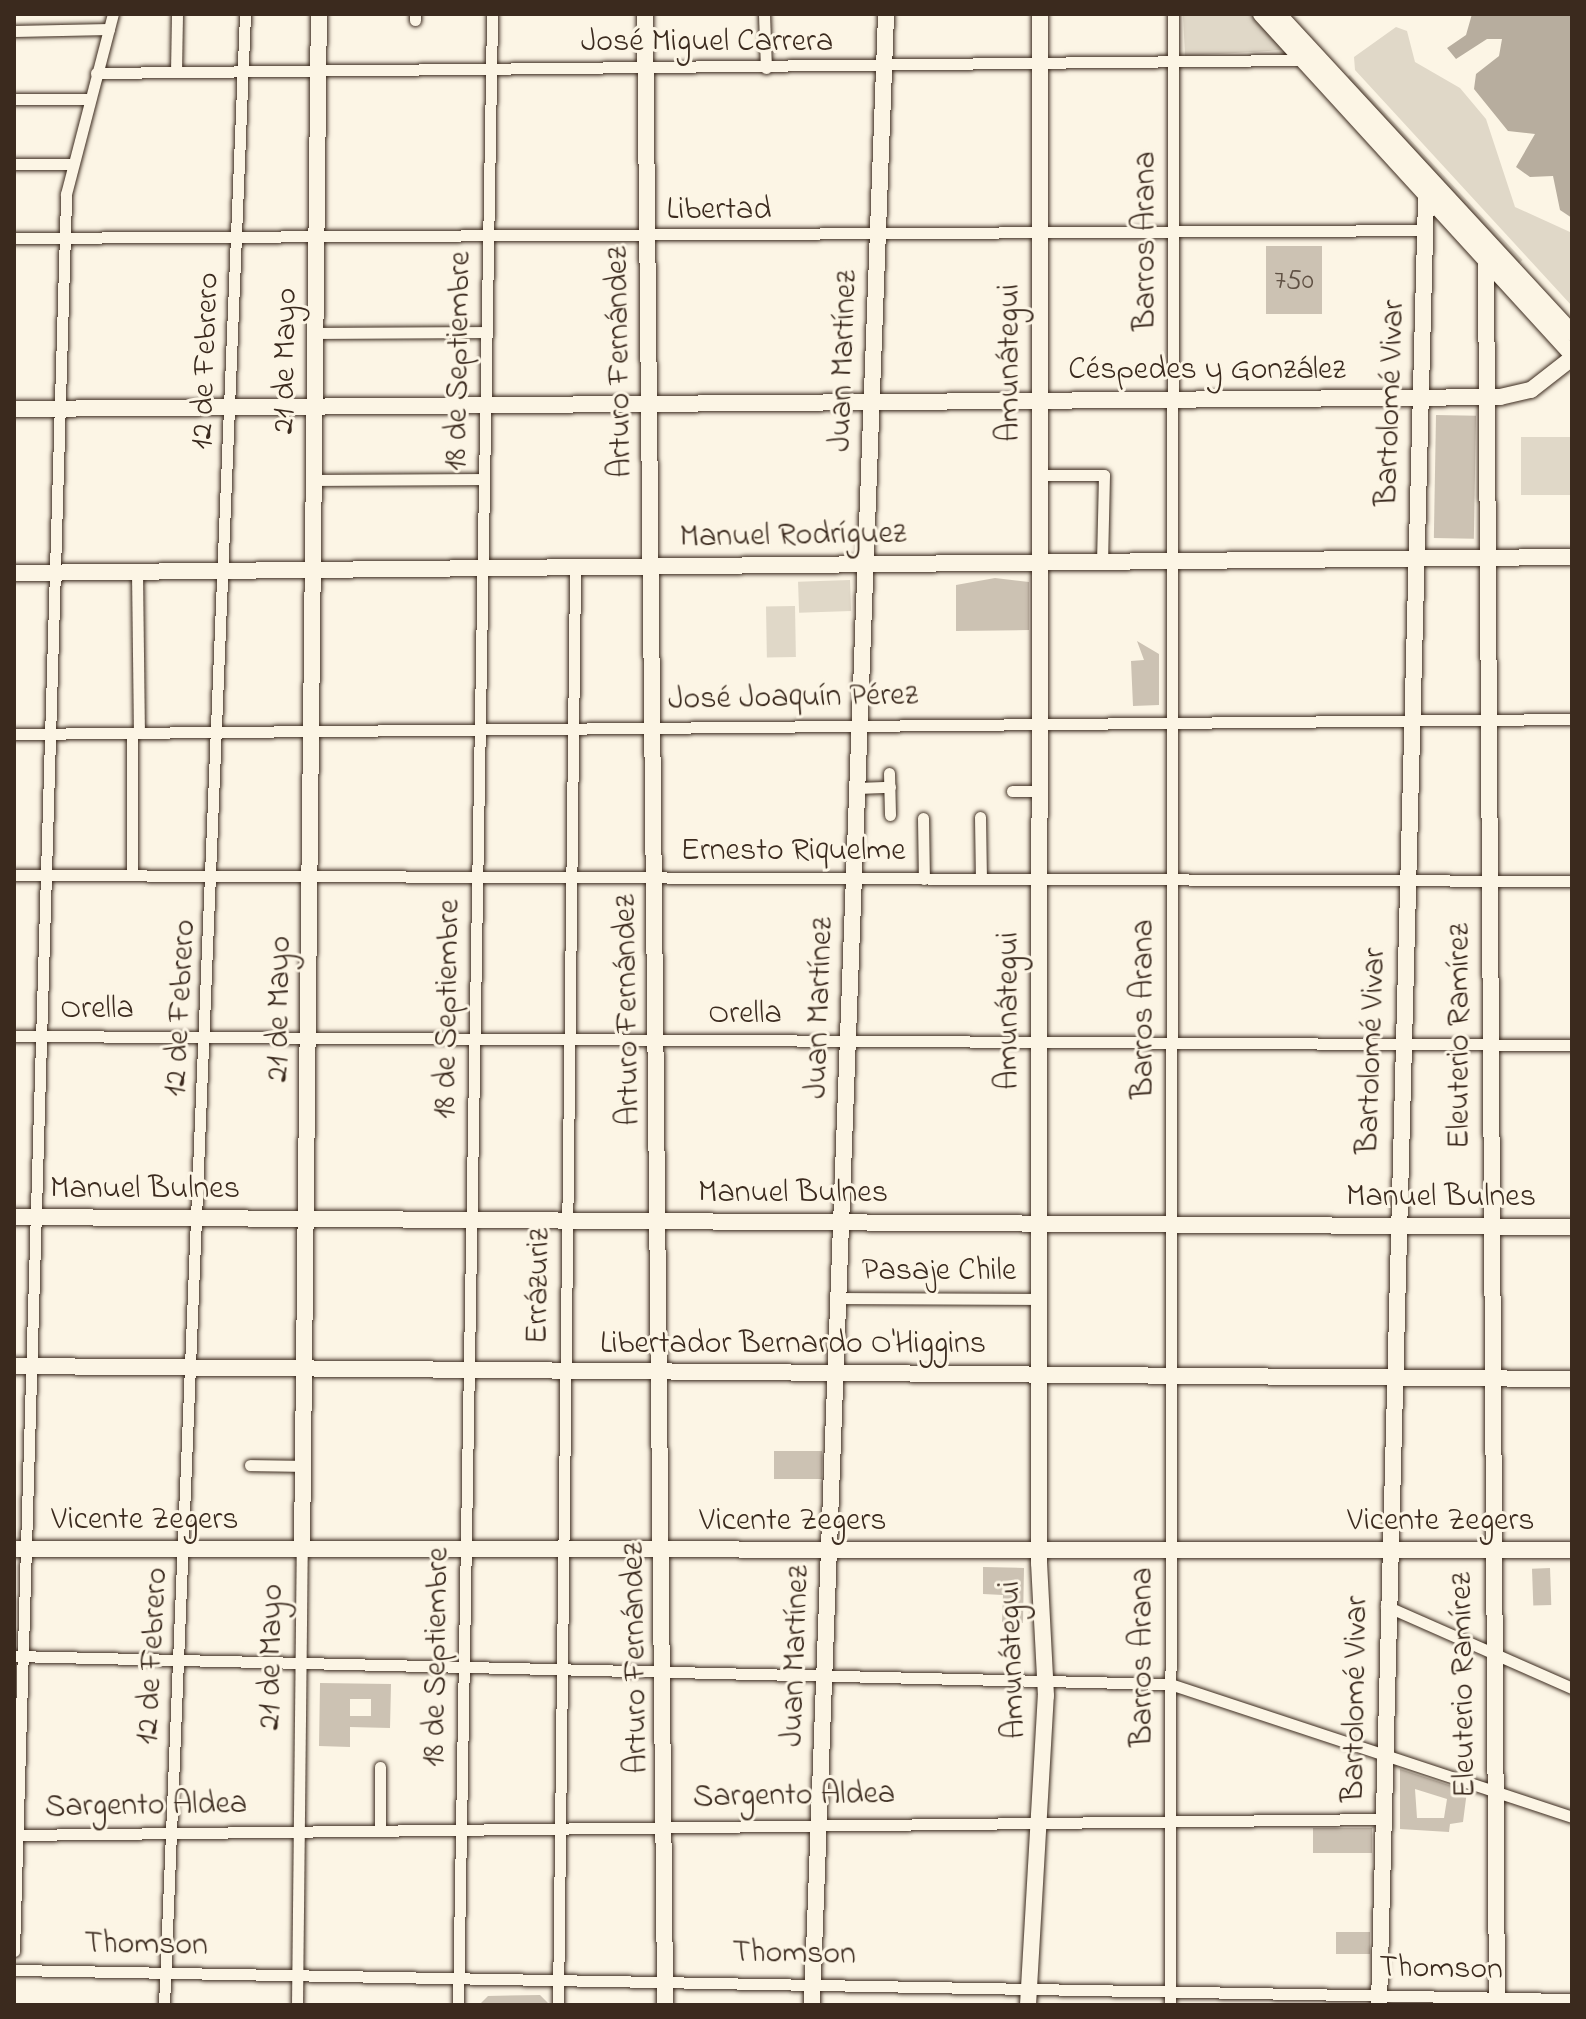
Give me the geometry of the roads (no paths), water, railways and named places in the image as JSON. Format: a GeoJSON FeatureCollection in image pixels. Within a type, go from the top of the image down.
{"type":"FeatureCollection","features":[{"type":"Feature","properties":{"kind":"street"},"geometry":{"type":"LineString","coordinates":[[14,1951],[22,1366],[35,1217],[65,238],[70,164],[113,14]]}},
{"type":"Feature","properties":{"kind":"street"},"geometry":{"type":"LineString","coordinates":[[176,72],[177,14]]}},
{"type":"Feature","properties":{"kind":"street","name":"12 de Febrero"},"geometry":{"type":"LineString","coordinates":[[164,2005],[220,732],[245,14]]}},
{"type":"Feature","properties":{"kind":"street","name":"21 de Mayo"},"geometry":{"type":"LineString","coordinates":[[297,2005],[319,14]]}},
{"type":"Feature","properties":{"kind":"street","name":"18 de Septiembre"},"geometry":{"type":"LineString","coordinates":[[458,2005],[492,14]]}},
{"type":"Feature","properties":{"kind":"street","name":"Arturo Fernández"},"geometry":{"type":"LineString","coordinates":[[645,14],[668,1825],[665,2005]]}},
{"type":"Feature","properties":{"kind":"street"},"geometry":{"type":"LineString","coordinates":[[764,14],[766,68]]}},
{"type":"Feature","properties":{"kind":"street","name":"Juan Martínez"},"geometry":{"type":"LineString","coordinates":[[812,2005],[886,14]]}},
{"type":"Feature","properties":{"kind":"street","name":"Amunátegui"},"geometry":{"type":"LineString","coordinates":[[1029,1997],[1036,1818],[1045,1804],[1039,1550],[1037,1043],[1040,14]]}},
{"type":"Feature","properties":{"kind":"street","name":"Barros Arana"},"geometry":{"type":"LineString","coordinates":[[1170,2005],[1173,14]]}},
{"type":"Feature","properties":{"kind":"street"},"geometry":{"type":"LineString","coordinates":[[1261,14],[1309,58],[1475,228],[1572,333]]}},
{"type":"Feature","properties":{"kind":"street"},"geometry":{"type":"LineString","coordinates":[[1278,14],[1309,58],[1426,195],[1572,356]]}},
{"type":"Feature","properties":{"kind":"street"},"geometry":{"type":"LineString","coordinates":[[14,31],[109,29]]}},
{"type":"Feature","properties":{"kind":"street","name":"José Miguel Carrera"},"geometry":{"type":"LineString","coordinates":[[96,73],[1039,67],[1173,65],[1309,58]]}},
{"type":"Feature","properties":{"kind":"street"},"geometry":{"type":"LineString","coordinates":[[14,99],[89,99]]}},
{"type":"Feature","properties":{"kind":"street"},"geometry":{"type":"LineString","coordinates":[[14,164],[70,164]]}},
{"type":"Feature","properties":{"kind":"street","name":"Bartolomé Vivar"},"geometry":{"type":"LineString","coordinates":[[1379,2000],[1386,1606],[1426,195]]}},
{"type":"Feature","properties":{"kind":"street"},"geometry":{"type":"LineString","coordinates":[[1475,228],[1486,260]]}},
{"type":"Feature","properties":{"kind":"street","name":"Libertad"},"geometry":{"type":"LineString","coordinates":[[14,238],[877,236],[1425,230]]}},
{"type":"Feature","properties":{"kind":"street","name":"Eleuterio Ramírez"},"geometry":{"type":"LineString","coordinates":[[1486,260],[1491,1550],[1497,2001]]}},
{"type":"Feature","properties":{"kind":"street"},"geometry":{"type":"LineString","coordinates":[[316,333],[486,332]]}},
{"type":"Feature","properties":{"kind":"street","name":"Céspedes y González"},"geometry":{"type":"LineString","coordinates":[[14,409],[1487,397],[1531,390],[1572,356]]}},
{"type":"Feature","properties":{"kind":"street"},"geometry":{"type":"LineString","coordinates":[[1039,475],[1104,475],[1102,562]]}},
{"type":"Feature","properties":{"kind":"street"},"geometry":{"type":"LineString","coordinates":[[314,480],[484,479]]}},
{"type":"Feature","properties":{"kind":"street","name":"Manuel Rodríguez"},"geometry":{"type":"LineString","coordinates":[[14,573],[1572,557]]}},
{"type":"Feature","properties":{"kind":"street","name":"Errázuriz"},"geometry":{"type":"LineString","coordinates":[[558,2005],[575,568]]}},
{"type":"Feature","properties":{"kind":"street"},"geometry":{"type":"LineString","coordinates":[[132,875],[137,572]]}},
{"type":"Feature","properties":{"kind":"street","name":"José Joaquín Pérez"},"geometry":{"type":"LineString","coordinates":[[14,734],[1572,719]]}},
{"type":"Feature","properties":{"kind":"street"},"geometry":{"type":"LineString","coordinates":[[889,773],[890,815]]}},
{"type":"Feature","properties":{"kind":"street"},"geometry":{"type":"LineString","coordinates":[[857,788],[890,787]]}},
{"type":"Feature","properties":{"kind":"street"},"geometry":{"type":"LineString","coordinates":[[1012,791],[1038,791]]}},
{"type":"Feature","properties":{"kind":"street"},"geometry":{"type":"LineString","coordinates":[[980,817],[981,879]]}},
{"type":"Feature","properties":{"kind":"street"},"geometry":{"type":"LineString","coordinates":[[923,818],[924,879]]}},
{"type":"Feature","properties":{"kind":"street","name":"Ernesto Riquelme"},"geometry":{"type":"LineString","coordinates":[[14,875],[1572,881]]}},
{"type":"Feature","properties":{"kind":"street","name":"Orella"},"geometry":{"type":"LineString","coordinates":[[14,1036],[1572,1045]]}},
{"type":"Feature","properties":{"kind":"street","name":"Manuel Bulnes"},"geometry":{"type":"LineString","coordinates":[[14,1217],[1572,1227]]}},
{"type":"Feature","properties":{"kind":"street","name":"Pasaje Chile"},"geometry":{"type":"LineString","coordinates":[[839,1298],[1039,1299]]}},
{"type":"Feature","properties":{"kind":"street","name":"Libertador Bernardo O'Higgins"},"geometry":{"type":"LineString","coordinates":[[22,1366],[1572,1379]]}},
{"type":"Feature","properties":{"kind":"street"},"geometry":{"type":"LineString","coordinates":[[250,1465],[303,1466]]}},
{"type":"Feature","properties":{"kind":"street","name":"Vicente Zegers"},"geometry":{"type":"LineString","coordinates":[[20,1549],[1572,1550]]}},
{"type":"Feature","properties":{"kind":"street"},"geometry":{"type":"LineString","coordinates":[[1386,1606],[1572,1688]]}},
{"type":"Feature","properties":{"kind":"street"},"geometry":{"type":"LineString","coordinates":[[18,1656],[1170,1684],[1495,1787],[1572,1817]]}},
{"type":"Feature","properties":{"kind":"street"},"geometry":{"type":"LineString","coordinates":[[380,1767],[380,1829]]}},
{"type":"Feature","properties":{"kind":"street","name":"Sargento Aldea"},"geometry":{"type":"LineString","coordinates":[[16,1835],[1036,1818],[1382,1819]]}},
{"type":"Feature","properties":{"kind":"street","name":"Thomson"},"geometry":{"type":"LineString","coordinates":[[14,1970],[813,1981],[1029,1997],[1170,1991],[1379,2000],[1572,1999]]}}]}
